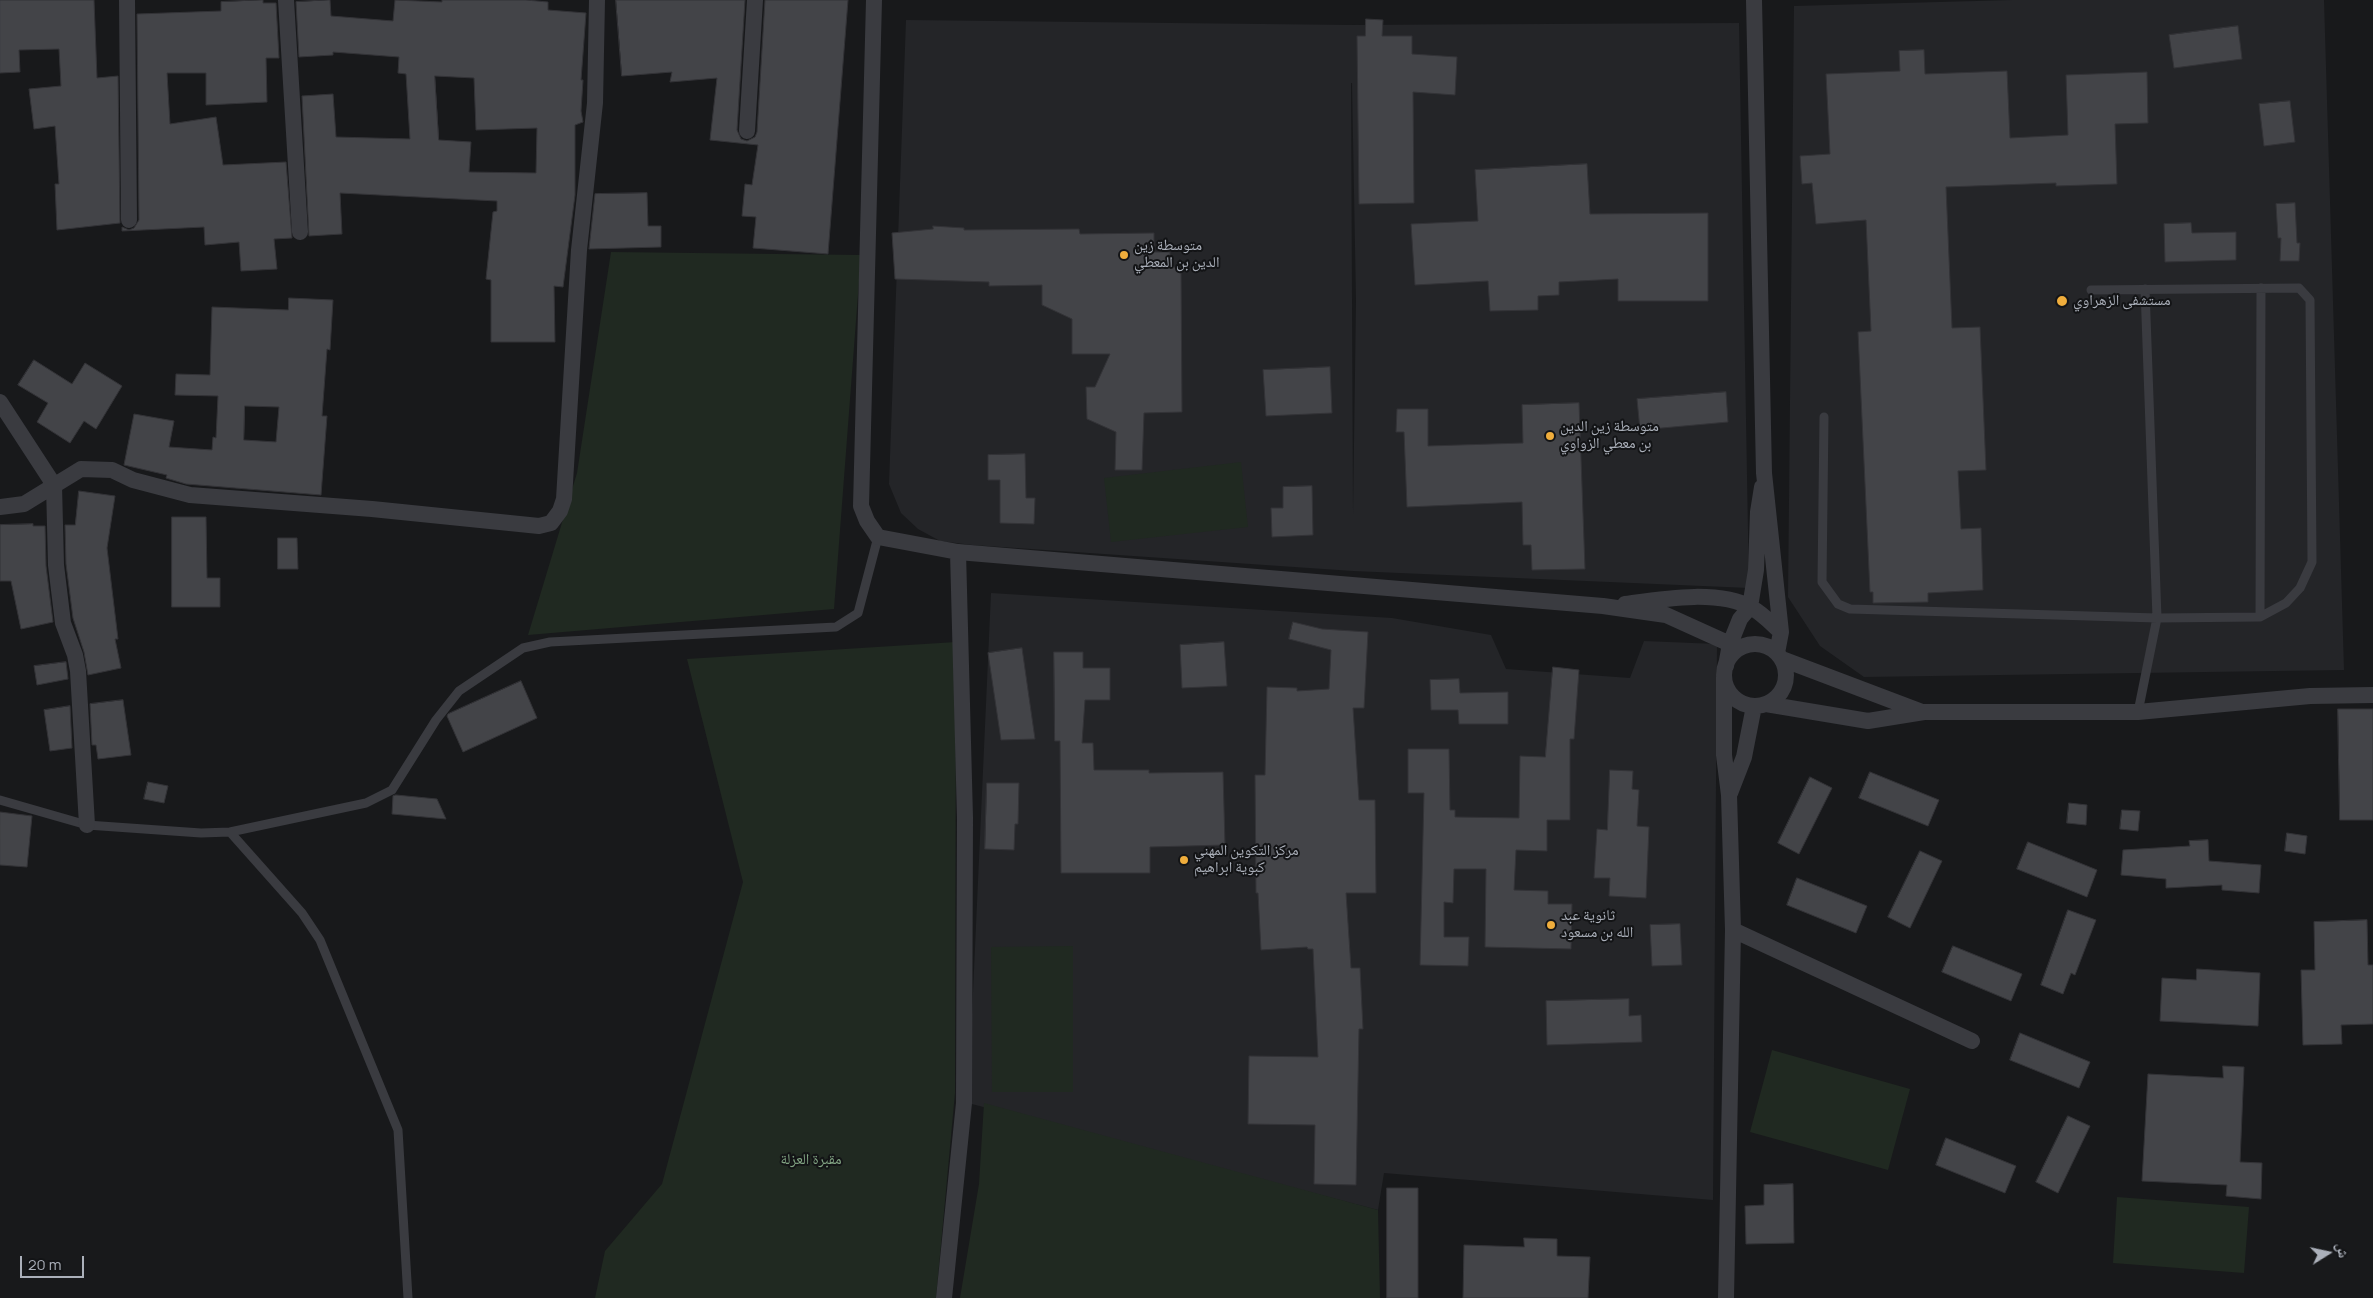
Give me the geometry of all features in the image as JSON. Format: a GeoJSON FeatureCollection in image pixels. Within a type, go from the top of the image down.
{"type":"FeatureCollection","features":[{"type":"Feature","properties":{"kind":"street"},"geometry":{"type":"LineString","coordinates":[[127,0],[129,220]]}},
{"type":"Feature","properties":{"kind":"street"},"geometry":{"type":"LineString","coordinates":[[286,0],[300,232]]}},
{"type":"Feature","properties":{"kind":"street"},"geometry":{"type":"LineString","coordinates":[[0,507],[24,504],[81,469],[112,470],[133,480],[190,495],[372,509],[539,526],[552,523],[560,511],[564,499],[579,250],[595,103],[597,0]]}},
{"type":"Feature","properties":{"kind":"street"},"geometry":{"type":"LineString","coordinates":[[746,131],[755,0]]}},
{"type":"Feature","properties":{"kind":"street"},"geometry":{"type":"LineString","coordinates":[[874,0],[861,506],[867,521],[878,536],[958,552],[1603,606],[1666,615],[1730,644]]}},
{"type":"Feature","properties":{"kind":"street"},"geometry":{"type":"LineString","coordinates":[[1754,0],[1764,473],[1782,632],[1779,656],[1786,676],[1784,685],[1774,700],[1760,705]]}},
{"type":"Feature","properties":{"kind":"street"},"geometry":{"type":"LineString","coordinates":[[0,402],[54,485],[56,565],[63,623],[75,655],[78,671],[87,825]]}},
{"type":"Feature","properties":{"kind":"street"},"geometry":{"type":"LineString","coordinates":[[1726,1298],[1733,930],[1729,795],[1724,755],[1725,671],[1730,644],[1740,619],[1750,606],[1756,570],[1758,512],[1764,473]]}},
{"type":"Feature","properties":{"kind":"street"},"geometry":{"type":"LineString","coordinates":[[944,1298],[964,1103],[965,818],[958,552]]}},
{"type":"Feature","properties":{"kind":"street"},"geometry":{"type":"LineString","coordinates":[[1603,606],[1673,597],[1730,600],[1750,606],[1782,632]]}},
{"type":"Feature","properties":{"kind":"street"},"geometry":{"type":"LineString","coordinates":[[1924,712],[1779,656],[1768,647],[1748,645],[1738,649],[1725,671],[1731,694],[1737,700],[1868,721],[1924,712],[2138,712],[2310,696],[2373,695]]}},
{"type":"Feature","properties":{"kind":"street"},"geometry":{"type":"LineString","coordinates":[[1729,795],[1744,757],[1760,705]]}},
{"type":"Feature","properties":{"kind":"street"},"geometry":{"type":"LineString","coordinates":[[1733,930],[1972,1041]]}},
{"type":"Feature","properties":{"kind":"lane"},"geometry":{"type":"LineString","coordinates":[[2260,617],[2261,288]]}},
{"type":"Feature","properties":{"kind":"lane"},"geometry":{"type":"LineString","coordinates":[[1824,417],[1822,582],[1838,604],[1850,609],[2157,618],[2260,617],[2286,603],[2300,588],[2312,562],[2310,300],[2300,288],[2090,290]]}},
{"type":"Feature","properties":{"kind":"lane"},"geometry":{"type":"LineString","coordinates":[[2138,712],[2157,618],[2145,290]]}},
{"type":"Feature","properties":{"kind":"lane"},"geometry":{"type":"LineString","coordinates":[[0,800],[87,825],[201,833],[230,832],[366,802],[392,790],[436,720],[459,691],[523,648],[550,642],[836,627],[858,613],[878,536]]}},
{"type":"Feature","properties":{"kind":"lane"},"geometry":{"type":"LineString","coordinates":[[230,832],[302,913],[320,940],[398,1130],[408,1298]]}},
{"type":"Feature","properties":{"kind":"shaded area","name":"مستشفى الزهراوي"},"geometry":{"type":"Polygon","coordinates":[[[2012,0],[2324,0],[2344,670],[1864,677],[1820,646],[1788,597],[1794,6],[2012,0]]]}},
{"type":"Feature","properties":{"kind":"shaded area"},"geometry":{"type":"Polygon","coordinates":[[[906,20],[1351,25],[1739,23],[1749,588],[1353,571],[972,545],[940,541],[918,529],[901,513],[889,484],[906,20]],[[1351,83],[1353,514],[1356,301],[1352,83],[1351,83]]]}},
{"type":"Feature","properties":{"kind":"shaded area"},"geometry":{"type":"Polygon","coordinates":[[[991,593],[1392,618],[1491,635],[1506,669],[1630,678],[1644,641],[1717,644],[1713,1200],[1384,1173],[1378,1210],[968,1103],[991,593]]]}},
{"type":"Feature","properties":{"kind":"green space"},"geometry":{"type":"Polygon","coordinates":[[[611,252],[861,255],[834,609],[528,635],[577,473],[611,252]]]}},
{"type":"Feature","properties":{"kind":"green space"},"geometry":{"type":"Polygon","coordinates":[[[1241,462],[1248,527],[1111,542],[1104,478],[1241,462]]]}},
{"type":"Feature","properties":{"kind":"green space","name":"مقبرة العزلة"},"geometry":{"type":"Polygon","coordinates":[[[956,642],[955,1093],[936,1298],[595,1298],[605,1251],[662,1184],[743,882],[687,659],[956,642]]]}},
{"type":"Feature","properties":{"kind":"green space"},"geometry":{"type":"Polygon","coordinates":[[[1073,946],[1073,1092],[992,1092],[991,947],[1073,946]]]}},
{"type":"Feature","properties":{"kind":"green space"},"geometry":{"type":"Polygon","coordinates":[[[1772,1050],[1910,1089],[1888,1170],[1750,1132],[1772,1050]]]}},
{"type":"Feature","properties":{"kind":"green space"},"geometry":{"type":"Polygon","coordinates":[[[984,1103],[1378,1210],[1380,1298],[960,1298],[979,1184],[984,1103]]]}},
{"type":"Feature","properties":{"kind":"green space"},"geometry":{"type":"Polygon","coordinates":[[[2117,1197],[2249,1207],[2244,1273],[2113,1263],[2117,1197]]]}},
{"type":"Feature","properties":{"kind":"building"},"geometry":{"type":"Polygon","coordinates":[[[0,0],[94,0],[97,78],[118,76],[120,223],[57,230],[55,184],[59,184],[55,126],[34,129],[29,89],[61,86],[59,49],[19,50],[20,72],[0,73],[0,0]]]}},
{"type":"Feature","properties":{"kind":"building"},"geometry":{"type":"Polygon","coordinates":[[[263,0],[263,3],[276,3],[279,58],[266,58],[267,102],[206,105],[206,73],[167,73],[170,124],[216,117],[223,165],[286,162],[292,238],[274,239],[277,269],[241,271],[239,242],[205,245],[204,227],[122,231],[122,227],[129,230],[134,228],[139,220],[137,14],[221,11],[221,2],[263,0]]]}},
{"type":"Feature","properties":{"kind":"building"},"geometry":{"type":"Polygon","coordinates":[[[330,0],[331,16],[393,21],[395,0],[442,2],[442,0],[526,0],[548,2],[548,10],[586,13],[581,80],[583,80],[581,111],[583,122],[575,125],[575,195],[563,287],[554,286],[555,342],[491,342],[491,280],[486,279],[493,212],[497,211],[497,201],[340,193],[342,234],[309,236],[302,96],[333,94],[336,137],[410,139],[406,74],[398,73],[399,57],[333,52],[333,55],[299,57],[296,2],[330,0]],[[435,76],[439,140],[471,142],[469,172],[536,173],[537,128],[476,130],[474,78],[435,76]]]}},
{"type":"Feature","properties":{"kind":"building"},"geometry":{"type":"Polygon","coordinates":[[[616,0],[745,0],[737,130],[741,139],[747,141],[755,137],[757,132],[765,0],[848,0],[828,254],[753,248],[756,217],[742,216],[745,184],[752,185],[758,145],[710,140],[717,78],[670,82],[672,72],[622,76],[616,0]]]}},
{"type":"Feature","properties":{"kind":"building"},"geometry":{"type":"Polygon","coordinates":[[[1366,19],[1383,20],[1382,36],[1412,36],[1412,54],[1457,57],[1455,95],[1413,92],[1414,203],[1359,204],[1357,36],[1365,36],[1366,19]]]}},
{"type":"Feature","properties":{"kind":"building"},"geometry":{"type":"Polygon","coordinates":[[[2238,26],[2242,59],[2174,68],[2169,35],[2238,26]]]}},
{"type":"Feature","properties":{"kind":"building"},"geometry":{"type":"Polygon","coordinates":[[[1924,50],[1925,74],[2007,71],[2010,138],[2068,135],[2066,75],[2147,72],[2148,123],[2115,124],[2117,184],[2056,186],[2056,183],[1946,187],[1952,328],[1980,327],[1986,470],[1958,471],[1961,529],[1981,528],[1983,590],[1928,593],[1928,602],[1873,603],[1873,592],[1870,592],[1858,332],[1871,331],[1866,220],[1816,224],[1812,183],[1802,184],[1800,156],[1830,154],[1826,74],[1900,71],[1899,51],[1924,50]]]}},
{"type":"Feature","properties":{"kind":"building"},"geometry":{"type":"Polygon","coordinates":[[[2290,101],[2295,142],[2264,146],[2259,104],[2290,101]]]}},
{"type":"Feature","properties":{"kind":"building"},"geometry":{"type":"Polygon","coordinates":[[[1587,164],[1590,214],[1708,213],[1708,301],[1618,301],[1618,279],[1559,282],[1559,295],[1538,296],[1538,310],[1490,311],[1488,281],[1415,285],[1411,224],[1478,221],[1475,170],[1587,164]]]}},
{"type":"Feature","properties":{"kind":"building"},"geometry":{"type":"Polygon","coordinates":[[[647,193],[648,226],[661,226],[661,247],[589,249],[595,194],[647,193]]]}},
{"type":"Feature","properties":{"kind":"building"},"geometry":{"type":"Polygon","coordinates":[[[2295,203],[2297,243],[2300,243],[2299,261],[2280,261],[2281,238],[2278,238],[2276,204],[2295,203]]]}},
{"type":"Feature","properties":{"kind":"building"},"geometry":{"type":"Polygon","coordinates":[[[2191,223],[2192,233],[2236,232],[2236,260],[2165,262],[2164,224],[2191,223]]]}},
{"type":"Feature","properties":{"kind":"building"},"geometry":{"type":"Polygon","coordinates":[[[933,226],[964,228],[964,230],[1079,229],[1080,234],[1154,233],[1154,252],[1170,252],[1170,265],[1181,270],[1182,412],[1144,413],[1142,470],[1115,470],[1116,432],[1087,419],[1086,387],[1095,387],[1110,354],[1072,354],[1072,319],[1042,305],[1042,285],[989,286],[989,282],[895,279],[892,233],[933,229],[933,226]]]}},
{"type":"Feature","properties":{"kind":"building"},"geometry":{"type":"Polygon","coordinates":[[[289,298],[333,300],[330,350],[327,349],[322,416],[327,416],[321,495],[186,484],[166,478],[167,475],[124,465],[134,414],[174,421],[169,447],[212,450],[213,437],[216,438],[218,396],[175,395],[176,374],[210,375],[212,307],[288,310],[289,298]],[[245,406],[244,440],[276,442],[279,407],[245,406]]]}},
{"type":"Feature","properties":{"kind":"building"},"geometry":{"type":"Polygon","coordinates":[[[34,360],[72,384],[85,363],[122,386],[96,429],[84,421],[70,443],[37,422],[48,403],[18,385],[34,360]]]}},
{"type":"Feature","properties":{"kind":"building"},"geometry":{"type":"Polygon","coordinates":[[[1330,367],[1332,413],[1266,416],[1263,370],[1330,367]]]}},
{"type":"Feature","properties":{"kind":"building"},"geometry":{"type":"Polygon","coordinates":[[[1726,392],[1728,422],[1640,430],[1637,399],[1726,392]]]}},
{"type":"Feature","properties":{"kind":"building"},"geometry":{"type":"Polygon","coordinates":[[[1579,403],[1585,569],[1532,570],[1531,545],[1523,545],[1522,502],[1407,507],[1404,432],[1396,432],[1397,409],[1428,409],[1428,446],[1523,443],[1522,405],[1579,403]]]}},
{"type":"Feature","properties":{"kind":"building"},"geometry":{"type":"Polygon","coordinates":[[[1025,454],[1026,498],[1035,498],[1034,524],[1000,523],[1000,480],[988,480],[988,455],[1025,454]]]}},
{"type":"Feature","properties":{"kind":"building"},"geometry":{"type":"Polygon","coordinates":[[[1312,486],[1313,535],[1272,537],[1271,508],[1283,508],[1283,487],[1312,486]]]}},
{"type":"Feature","properties":{"kind":"building"},"geometry":{"type":"Polygon","coordinates":[[[79,491],[115,496],[107,548],[118,639],[115,639],[121,668],[88,675],[84,652],[73,618],[66,564],[65,525],[75,525],[79,491]]]}},
{"type":"Feature","properties":{"kind":"building"},"geometry":{"type":"Polygon","coordinates":[[[172,517],[206,517],[207,578],[220,578],[220,607],[172,607],[172,517]]]}},
{"type":"Feature","properties":{"kind":"building"},"geometry":{"type":"Polygon","coordinates":[[[33,524],[33,526],[45,526],[46,566],[53,622],[21,629],[11,581],[0,581],[0,525],[33,524]]]}},
{"type":"Feature","properties":{"kind":"building"},"geometry":{"type":"Polygon","coordinates":[[[278,538],[297,538],[298,569],[278,569],[278,538]]]}},
{"type":"Feature","properties":{"kind":"building"},"geometry":{"type":"Polygon","coordinates":[[[1293,622],[1322,629],[1368,632],[1364,708],[1353,708],[1359,800],[1375,800],[1376,893],[1346,893],[1351,968],[1360,968],[1363,1029],[1359,1029],[1356,1185],[1314,1184],[1315,1125],[1248,1124],[1249,1056],[1318,1057],[1313,949],[1308,949],[1307,947],[1261,950],[1258,893],[1256,893],[1255,775],[1265,775],[1267,687],[1297,688],[1297,691],[1329,689],[1331,650],[1289,639],[1293,622]]]}},
{"type":"Feature","properties":{"kind":"building"},"geometry":{"type":"Polygon","coordinates":[[[1224,642],[1227,686],[1182,688],[1180,645],[1224,642]]]}},
{"type":"Feature","properties":{"kind":"building"},"geometry":{"type":"Polygon","coordinates":[[[1022,648],[1035,739],[1001,740],[988,653],[1022,648]]]}},
{"type":"Feature","properties":{"kind":"building"},"geometry":{"type":"Polygon","coordinates":[[[1054,652],[1083,652],[1083,668],[1110,668],[1110,700],[1085,700],[1082,743],[1093,743],[1094,770],[1149,770],[1149,773],[1223,772],[1225,845],[1150,847],[1150,873],[1061,873],[1060,741],[1055,741],[1054,652]]]}},
{"type":"Feature","properties":{"kind":"building"},"geometry":{"type":"Polygon","coordinates":[[[66,662],[68,679],[37,685],[34,666],[66,662]]]}},
{"type":"Feature","properties":{"kind":"building"},"geometry":{"type":"Polygon","coordinates":[[[1553,667],[1579,670],[1574,739],[1570,739],[1570,820],[1547,820],[1547,851],[1516,850],[1514,890],[1548,891],[1548,904],[1572,904],[1571,949],[1485,947],[1486,869],[1454,869],[1453,903],[1444,902],[1444,937],[1469,937],[1468,966],[1420,965],[1424,793],[1408,793],[1408,749],[1449,749],[1450,810],[1455,810],[1455,817],[1519,818],[1520,756],[1545,757],[1553,667]]]}},
{"type":"Feature","properties":{"kind":"building"},"geometry":{"type":"Polygon","coordinates":[[[1459,679],[1460,693],[1508,692],[1508,724],[1459,724],[1458,710],[1431,710],[1430,680],[1459,679]]]}},
{"type":"Feature","properties":{"kind":"building"},"geometry":{"type":"Polygon","coordinates":[[[521,681],[537,718],[463,752],[447,716],[448,714],[521,681]]]}},
{"type":"Feature","properties":{"kind":"building"},"geometry":{"type":"Polygon","coordinates":[[[123,700],[131,755],[98,759],[96,745],[92,745],[90,704],[123,700]]]}},
{"type":"Feature","properties":{"kind":"building"},"geometry":{"type":"Polygon","coordinates":[[[70,706],[72,748],[50,751],[44,710],[70,706]]]}},
{"type":"Feature","properties":{"kind":"building"},"geometry":{"type":"Polygon","coordinates":[[[2338,709],[2373,709],[2373,820],[2340,820],[2338,709]]]}},
{"type":"Feature","properties":{"kind":"building"},"geometry":{"type":"Polygon","coordinates":[[[1610,770],[1633,771],[1632,789],[1639,790],[1637,826],[1649,827],[1646,898],[1609,896],[1610,878],[1594,878],[1597,829],[1607,830],[1610,770]]]}},
{"type":"Feature","properties":{"kind":"building"},"geometry":{"type":"Polygon","coordinates":[[[1870,772],[1939,800],[1928,826],[1859,798],[1870,772]]]}},
{"type":"Feature","properties":{"kind":"building"},"geometry":{"type":"Polygon","coordinates":[[[1810,777],[1832,788],[1799,854],[1778,843],[1810,777]]]}},
{"type":"Feature","properties":{"kind":"building"},"geometry":{"type":"Polygon","coordinates":[[[148,782],[168,786],[164,803],[144,799],[148,782]]]}},
{"type":"Feature","properties":{"kind":"building"},"geometry":{"type":"Polygon","coordinates":[[[987,783],[1019,783],[1018,824],[1015,824],[1014,850],[985,849],[987,783]]]}},
{"type":"Feature","properties":{"kind":"building"},"geometry":{"type":"Polygon","coordinates":[[[393,796],[437,799],[446,819],[392,814],[393,796]]]}},
{"type":"Feature","properties":{"kind":"building"},"geometry":{"type":"Polygon","coordinates":[[[2069,803],[2087,805],[2086,825],[2067,823],[2069,803]]]}},
{"type":"Feature","properties":{"kind":"building"},"geometry":{"type":"Polygon","coordinates":[[[2122,810],[2140,811],[2138,831],[2120,829],[2122,810]]]}},
{"type":"Feature","properties":{"kind":"building"},"geometry":{"type":"Polygon","coordinates":[[[0,812],[32,816],[27,867],[0,865],[0,812]]]}},
{"type":"Feature","properties":{"kind":"building"},"geometry":{"type":"Polygon","coordinates":[[[2287,833],[2307,836],[2305,854],[2285,851],[2287,833]]]}},
{"type":"Feature","properties":{"kind":"building"},"geometry":{"type":"Polygon","coordinates":[[[2208,840],[2209,861],[2261,865],[2259,893],[2222,890],[2222,885],[2166,888],[2166,879],[2121,875],[2123,850],[2190,846],[2189,841],[2208,840]]]}},
{"type":"Feature","properties":{"kind":"building"},"geometry":{"type":"Polygon","coordinates":[[[2028,842],[2097,870],[2087,897],[2017,869],[2028,842]]]}},
{"type":"Feature","properties":{"kind":"building"},"geometry":{"type":"Polygon","coordinates":[[[1920,851],[1942,861],[1910,928],[1888,917],[1920,851]]]}},
{"type":"Feature","properties":{"kind":"building"},"geometry":{"type":"Polygon","coordinates":[[[1797,878],[1867,906],[1856,933],[1787,905],[1797,878]]]}},
{"type":"Feature","properties":{"kind":"building"},"geometry":{"type":"Polygon","coordinates":[[[2068,910],[2096,920],[2075,975],[2071,973],[2063,994],[2041,985],[2068,910]]]}},
{"type":"Feature","properties":{"kind":"building"},"geometry":{"type":"Polygon","coordinates":[[[2367,920],[2368,965],[2373,965],[2373,1024],[2341,1025],[2342,1044],[2303,1045],[2301,970],[2315,970],[2314,922],[2367,920]]]}},
{"type":"Feature","properties":{"kind":"building"},"geometry":{"type":"Polygon","coordinates":[[[1680,924],[1682,965],[1652,966],[1650,925],[1680,924]]]}},
{"type":"Feature","properties":{"kind":"building"},"geometry":{"type":"Polygon","coordinates":[[[1953,946],[2022,974],[2011,1001],[1942,972],[1953,946]]]}},
{"type":"Feature","properties":{"kind":"building"},"geometry":{"type":"Polygon","coordinates":[[[2197,969],[2260,973],[2258,1026],[2160,1021],[2162,978],[2196,980],[2197,969]]]}},
{"type":"Feature","properties":{"kind":"building"},"geometry":{"type":"Polygon","coordinates":[[[1629,999],[1629,1016],[1641,1015],[1642,1042],[1547,1045],[1546,1001],[1629,999]]]}},
{"type":"Feature","properties":{"kind":"building"},"geometry":{"type":"Polygon","coordinates":[[[2020,1033],[2090,1062],[2079,1088],[2010,1060],[2020,1033]]]}},
{"type":"Feature","properties":{"kind":"building"},"geometry":{"type":"Polygon","coordinates":[[[2223,1066],[2244,1067],[2240,1162],[2262,1163],[2261,1199],[2226,1196],[2227,1185],[2142,1181],[2148,1074],[2223,1078],[2223,1066]]]}},
{"type":"Feature","properties":{"kind":"building"},"geometry":{"type":"Polygon","coordinates":[[[2068,1116],[2090,1126],[2058,1193],[2036,1182],[2068,1116]]]}},
{"type":"Feature","properties":{"kind":"building"},"geometry":{"type":"Polygon","coordinates":[[[1946,1138],[2016,1166],[2005,1193],[1936,1165],[1946,1138]]]}},
{"type":"Feature","properties":{"kind":"building"},"geometry":{"type":"Polygon","coordinates":[[[1793,1184],[1794,1243],[1746,1244],[1745,1206],[1764,1205],[1764,1185],[1793,1184]]]}},
{"type":"Feature","properties":{"kind":"building"},"geometry":{"type":"Polygon","coordinates":[[[1387,1188],[1418,1188],[1418,1298],[1387,1298],[1387,1188]]]}},
{"type":"Feature","properties":{"kind":"building"},"geometry":{"type":"Polygon","coordinates":[[[1524,1238],[1557,1239],[1557,1256],[1590,1257],[1588,1298],[1463,1298],[1464,1245],[1524,1247],[1524,1238]]]}},
{"type":"Feature","properties":{"kind":"place","name":"متوسطة زين الدين بن المعطي"},"geometry":{"type":"Point","coordinates":[1124,255]}},
{"type":"Feature","properties":{"kind":"place","name":"مستشفى الزهراوي"},"geometry":{"type":"Point","coordinates":[2062,301]}},
{"type":"Feature","properties":{"kind":"place","name":"متوسطة زين الدين بن معطي الزواوي"},"geometry":{"type":"Point","coordinates":[1550,436]}},
{"type":"Feature","properties":{"kind":"place","name":"مركز التكوين المهني كبوية ابراهيم"},"geometry":{"type":"Point","coordinates":[1184,860]}},
{"type":"Feature","properties":{"kind":"place","name":"ثانوية عبد الله بن مسعود"},"geometry":{"type":"Point","coordinates":[1551,925]}}]}
